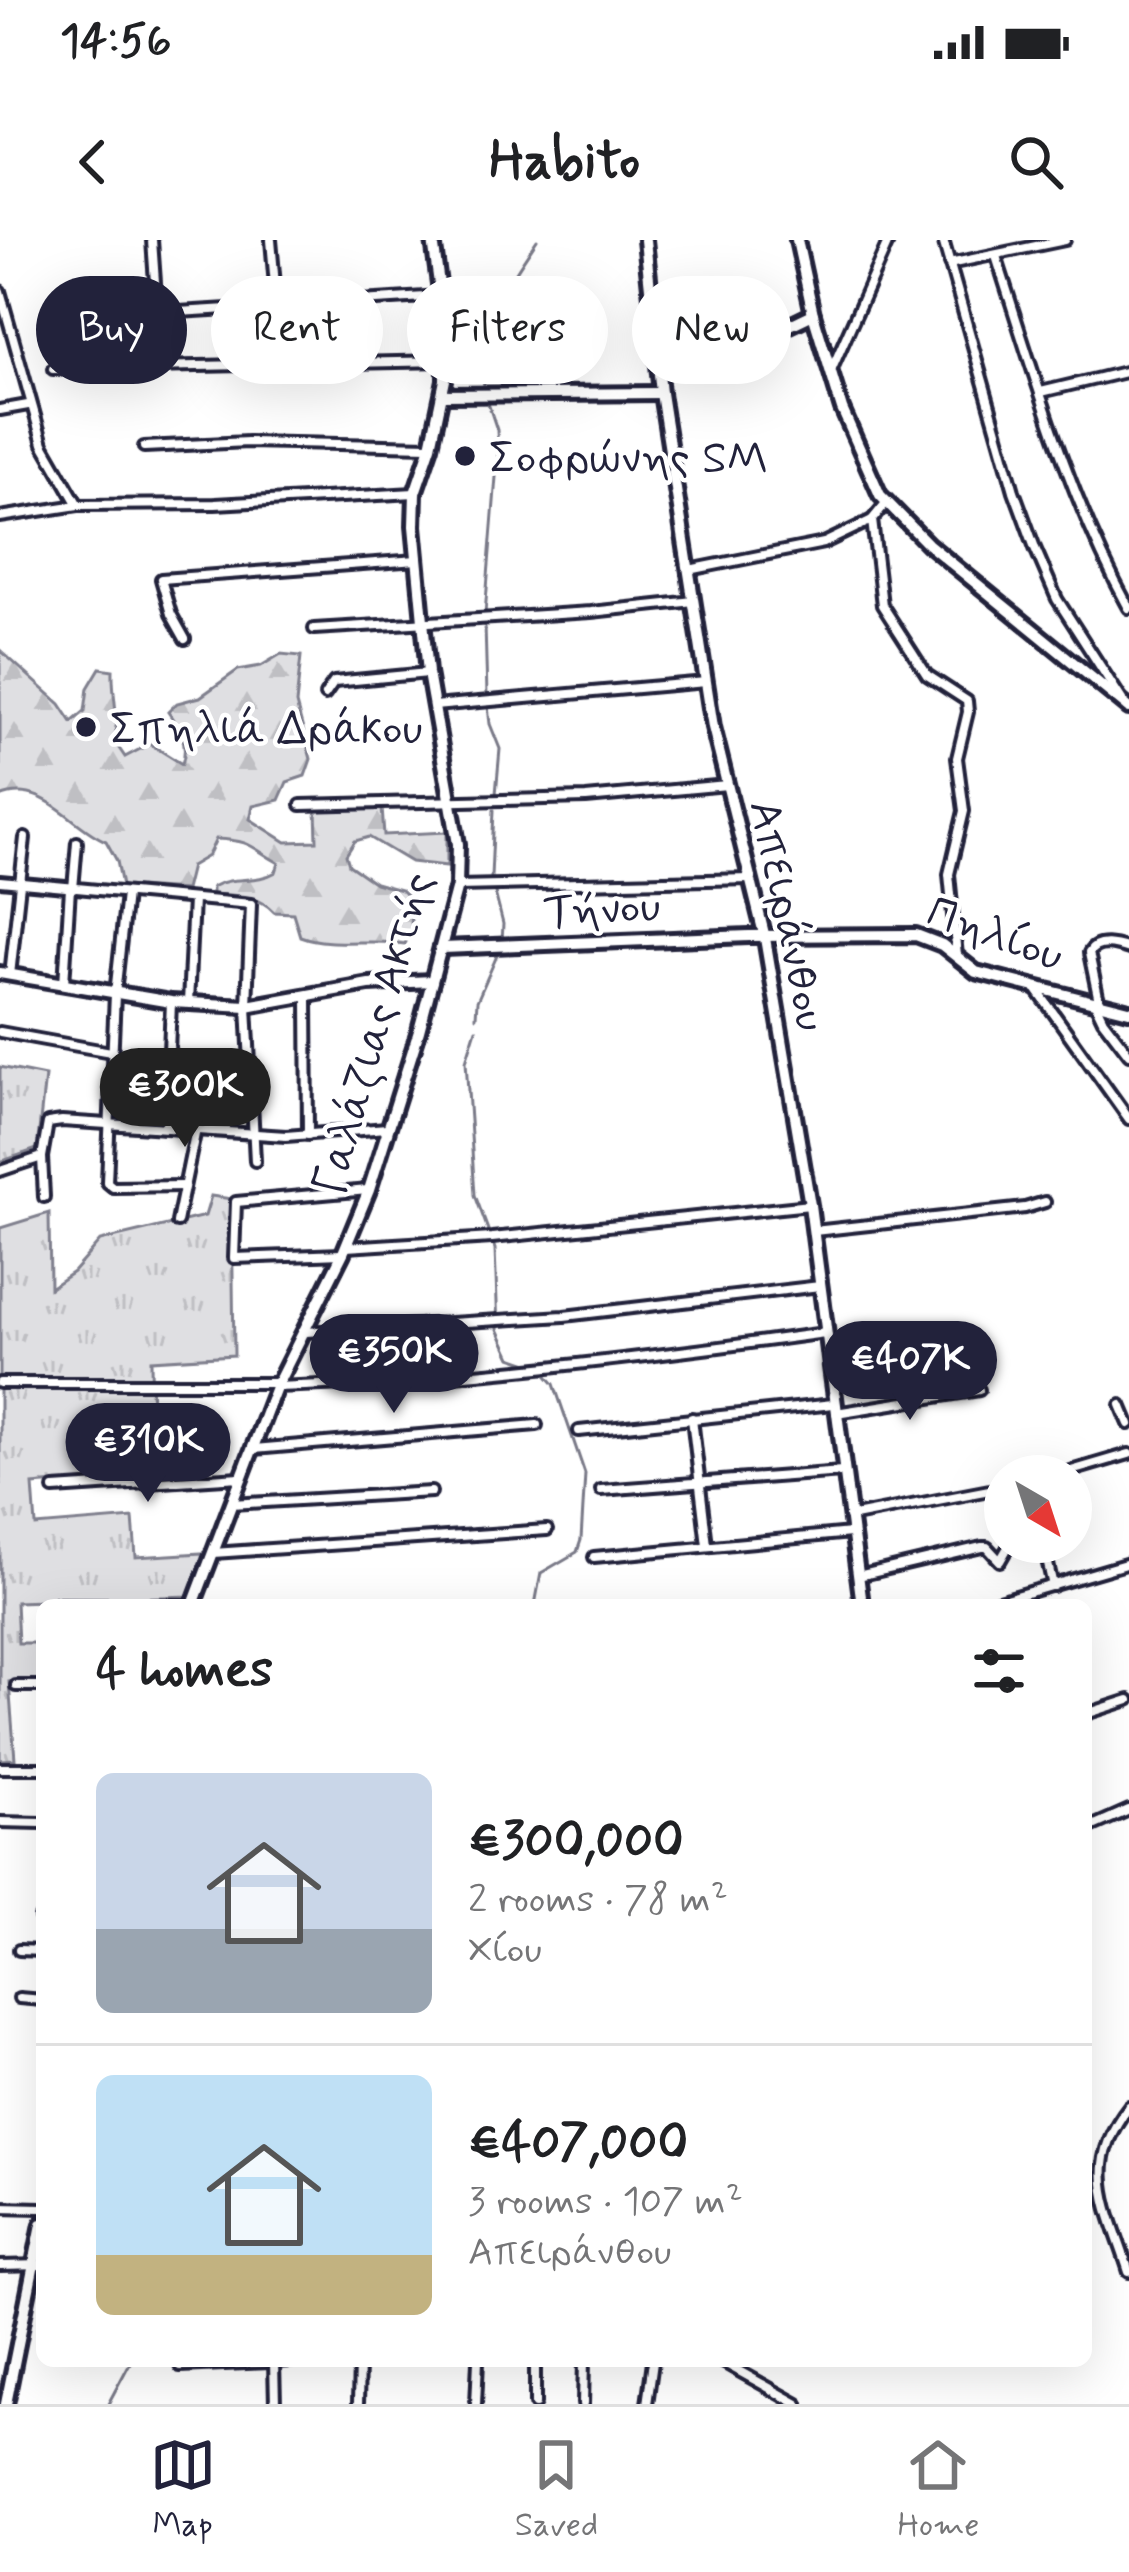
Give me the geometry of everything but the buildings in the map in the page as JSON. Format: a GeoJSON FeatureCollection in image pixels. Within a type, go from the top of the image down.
{"type":"FeatureCollection","features":[{"type":"Feature","properties":{"kind":"street"},"geometry":{"type":"LineString","coordinates":[[152,240],[154,276]]}},
{"type":"Feature","properties":{"kind":"street"},"geometry":{"type":"LineString","coordinates":[[271,240],[273,276]]}},
{"type":"Feature","properties":{"kind":"street","name":"Γαλάζιας Ακτής"},"geometry":{"type":"LineString","coordinates":[[434,240],[439,276]]}},
{"type":"Feature","properties":{"kind":"street","name":"Απειράνθου"},"geometry":{"type":"LineString","coordinates":[[645,240],[649,276]]}},
{"type":"Feature","properties":{"kind":"street"},"geometry":{"type":"LineString","coordinates":[[796,240],[831,372],[864,464],[886,503],[928,544],[1128,707]]}},
{"type":"Feature","properties":{"kind":"street"},"geometry":{"type":"LineString","coordinates":[[831,372],[889,240]]}},
{"type":"Feature","properties":{"kind":"street"},"geometry":{"type":"LineString","coordinates":[[943,240],[1014,491],[1035,548],[1057,599],[1128,707]]}},
{"type":"Feature","properties":{"kind":"street"},"geometry":{"type":"LineString","coordinates":[[949,264],[1065,240]]}},
{"type":"Feature","properties":{"kind":"street"},"geometry":{"type":"LineString","coordinates":[[996,256],[1108,570],[1129,608]]}},
{"type":"Feature","properties":{"kind":"street"},"geometry":{"type":"LineString","coordinates":[[0,291],[28,405],[56,471],[78,505]]}},
{"type":"Feature","properties":{"kind":"street"},"geometry":{"type":"LineString","coordinates":[[791,326],[813,314]]}},
{"type":"Feature","properties":{"kind":"street"},"geometry":{"type":"LineString","coordinates":[[0,356],[14,353]]}},
{"type":"Feature","properties":{"kind":"street"},"geometry":{"type":"LineString","coordinates":[[1041,392],[1129,371]]}},
{"type":"Feature","properties":{"kind":"street","name":"Γαλάζιας Ακτής"},"geometry":{"type":"LineString","coordinates":[[195,1599],[277,1385],[345,1250],[369,1190],[458,886],[453,803],[422,621],[415,493],[431,446],[443,384]]}},
{"type":"Feature","properties":{"kind":"street","name":"Απειράνθου"},"geometry":{"type":"LineString","coordinates":[[660,384],[706,682],[765,938],[810,1205],[861,1599]]}},
{"type":"Feature","properties":{"kind":"street"},"geometry":{"type":"LineString","coordinates":[[442,395],[661,393]]}},
{"type":"Feature","properties":{"kind":"street"},"geometry":{"type":"LineString","coordinates":[[0,410],[28,405]]}},
{"type":"Feature","properties":{"kind":"street"},"geometry":{"type":"LineString","coordinates":[[144,447],[248,442],[431,446]]}},
{"type":"Feature","properties":{"kind":"street"},"geometry":{"type":"LineString","coordinates":[[0,517],[78,505],[215,504],[415,493]]}},
{"type":"Feature","properties":{"kind":"street"},"geometry":{"type":"LineString","coordinates":[[689,570],[824,543],[872,520],[886,503]]}},
{"type":"Feature","properties":{"kind":"street"},"geometry":{"type":"LineString","coordinates":[[872,520],[882,605],[927,675],[967,701],[957,758],[964,811],[949,874],[957,958]]}},
{"type":"Feature","properties":{"kind":"street"},"geometry":{"type":"LineString","coordinates":[[184,639],[161,579],[418,560]]}},
{"type":"Feature","properties":{"kind":"street"},"geometry":{"type":"LineString","coordinates":[[314,629],[694,601]]}},
{"type":"Feature","properties":{"kind":"street"},"geometry":{"type":"LineString","coordinates":[[325,695],[334,682],[428,674]]}},
{"type":"Feature","properties":{"kind":"street"},"geometry":{"type":"LineString","coordinates":[[434,706],[706,682]]}},
{"type":"Feature","properties":{"kind":"street"},"geometry":{"type":"LineString","coordinates":[[302,806],[586,798],[727,785]]}},
{"type":"Feature","properties":{"kind":"street"},"geometry":{"type":"LineString","coordinates":[[26,838],[5,974],[171,1002],[247,1006],[370,984],[432,981]]}},
{"type":"Feature","properties":{"kind":"street"},"geometry":{"type":"LineString","coordinates":[[64,984],[77,842]]}},
{"type":"Feature","properties":{"kind":"street"},"geometry":{"type":"LineString","coordinates":[[458,886],[751,879]]}},
{"type":"Feature","properties":{"kind":"street"},"geometry":{"type":"LineString","coordinates":[[0,881],[251,904],[247,1006],[255,1161]]}},
{"type":"Feature","properties":{"kind":"street"},"geometry":{"type":"LineString","coordinates":[[126,894],[115,994],[108,1186],[184,1186]]}},
{"type":"Feature","properties":{"kind":"street"},"geometry":{"type":"LineString","coordinates":[[188,1003],[193,900]]}},
{"type":"Feature","properties":{"kind":"street","name":"Πηλίου"},"geometry":{"type":"LineString","coordinates":[[765,938],[916,935],[942,945],[976,972],[1129,1011]]}},
{"type":"Feature","properties":{"kind":"street","name":"Τήνου"},"geometry":{"type":"LineString","coordinates":[[443,948],[765,938]]}},
{"type":"Feature","properties":{"kind":"street"},"geometry":{"type":"LineString","coordinates":[[1129,949],[1098,945],[1089,953],[1103,1020],[1129,1054]]}},
{"type":"Feature","properties":{"kind":"street"},"geometry":{"type":"LineString","coordinates":[[1037,990],[1129,1119]]}},
{"type":"Feature","properties":{"kind":"street"},"geometry":{"type":"LineString","coordinates":[[307,997],[308,1135]]}},
{"type":"Feature","properties":{"kind":"street"},"geometry":{"type":"LineString","coordinates":[[166,1126],[171,1002]]}},
{"type":"Feature","properties":{"kind":"street"},"geometry":{"type":"LineString","coordinates":[[0,1032],[112,1052]]}},
{"type":"Feature","properties":{"kind":"street"},"geometry":{"type":"LineString","coordinates":[[44,1197],[42,1156],[48,1123],[308,1135],[387,1128]]}},
{"type":"Feature","properties":{"kind":"street"},"geometry":{"type":"LineString","coordinates":[[177,1222],[196,1129]]}},
{"type":"Feature","properties":{"kind":"street"},"geometry":{"type":"LineString","coordinates":[[0,1171],[42,1156]]}},
{"type":"Feature","properties":{"kind":"street"},"geometry":{"type":"LineString","coordinates":[[369,1190],[236,1202],[234,1258],[492,1238],[810,1205]]}},
{"type":"Feature","properties":{"kind":"street"},"geometry":{"type":"LineString","coordinates":[[814,1232],[1045,1202]]}},
{"type":"Feature","properties":{"kind":"street"},"geometry":{"type":"LineString","coordinates":[[306,1332],[564,1316],[820,1286]]}},
{"type":"Feature","properties":{"kind":"street"},"geometry":{"type":"LineString","coordinates":[[0,1383],[277,1385],[476,1375],[825,1334]]}},
{"type":"Feature","properties":{"kind":"street"},"geometry":{"type":"LineString","coordinates":[[579,1430],[834,1409],[979,1390]]}},
{"type":"Feature","properties":{"kind":"street"},"geometry":{"type":"LineString","coordinates":[[1121,1405],[1129,1424]]}},
{"type":"Feature","properties":{"kind":"street"},"geometry":{"type":"LineString","coordinates":[[692,1418],[707,1545]]}},
{"type":"Feature","properties":{"kind":"street"},"geometry":{"type":"LineString","coordinates":[[254,1449],[537,1425]]}},
{"type":"Feature","properties":{"kind":"street"},"geometry":{"type":"LineString","coordinates":[[1092,1465],[1129,1454]]}},
{"type":"Feature","properties":{"kind":"street"},"geometry":{"type":"LineString","coordinates":[[601,1490],[842,1472]]}},
{"type":"Feature","properties":{"kind":"street"},"geometry":{"type":"LineString","coordinates":[[54,1489],[240,1477]]}},
{"type":"Feature","properties":{"kind":"street"},"geometry":{"type":"LineString","coordinates":[[849,1517],[984,1491]]}},
{"type":"Feature","properties":{"kind":"street"},"geometry":{"type":"LineString","coordinates":[[231,1504],[431,1492]]}},
{"type":"Feature","properties":{"kind":"street"},"geometry":{"type":"LineString","coordinates":[[211,1553],[547,1530]]}},
{"type":"Feature","properties":{"kind":"street"},"geometry":{"type":"LineString","coordinates":[[595,1557],[850,1532]]}},
{"type":"Feature","properties":{"kind":"street"},"geometry":{"type":"LineString","coordinates":[[858,1576],[984,1547]]}},
{"type":"Feature","properties":{"kind":"street"},"geometry":{"type":"LineString","coordinates":[[1048,1563],[1053,1586]]}},
{"type":"Feature","properties":{"kind":"street"},"geometry":{"type":"LineString","coordinates":[[1006,1599],[1129,1563]]}},
{"type":"Feature","properties":{"kind":"street"},"geometry":{"type":"LineString","coordinates":[[16,1686],[36,1686]]}},
{"type":"Feature","properties":{"kind":"street"},"geometry":{"type":"LineString","coordinates":[[1092,1712],[1129,1700]]}},
{"type":"Feature","properties":{"kind":"street"},"geometry":{"type":"LineString","coordinates":[[0,1768],[36,1768]]}},
{"type":"Feature","properties":{"kind":"street"},"geometry":{"type":"LineString","coordinates":[[1092,1826],[1129,1810]]}},
{"type":"Feature","properties":{"kind":"street"},"geometry":{"type":"LineString","coordinates":[[0,1822],[36,1823]]}},
{"type":"Feature","properties":{"kind":"street"},"geometry":{"type":"LineString","coordinates":[[19,1950],[36,1951]]}},
{"type":"Feature","properties":{"kind":"street"},"geometry":{"type":"LineString","coordinates":[[19,1998],[36,1999]]}},
{"type":"Feature","properties":{"kind":"street"},"geometry":{"type":"LineString","coordinates":[[1129,2106],[1105,2152],[1101,2191],[1129,2272]]}},
{"type":"Feature","properties":{"kind":"street"},"geometry":{"type":"LineString","coordinates":[[0,2207],[36,2208]]}},
{"type":"Feature","properties":{"kind":"street"},"geometry":{"type":"LineString","coordinates":[[0,2266],[36,2265]]}},
{"type":"Feature","properties":{"kind":"street"},"geometry":{"type":"LineString","coordinates":[[6,2404],[36,2273]]}},
{"type":"Feature","properties":{"kind":"street"},"geometry":{"type":"LineString","coordinates":[[0,2350],[16,2349]]}},
{"type":"Feature","properties":{"kind":"street"},"geometry":{"type":"LineString","coordinates":[[274,2367],[275,2404]]}},
{"type":"Feature","properties":{"kind":"street"},"geometry":{"type":"LineString","coordinates":[[358,2404],[359,2367]]}},
{"type":"Feature","properties":{"kind":"street"},"geometry":{"type":"LineString","coordinates":[[476,2404],[478,2367]]}},
{"type":"Feature","properties":{"kind":"street"},"geometry":{"type":"LineString","coordinates":[[535,2367],[536,2404]]}},
{"type":"Feature","properties":{"kind":"street"},"geometry":{"type":"LineString","coordinates":[[583,2404],[584,2367]]}},
{"type":"Feature","properties":{"kind":"street"},"geometry":{"type":"LineString","coordinates":[[647,2404],[651,2367]]}},
{"type":"Feature","properties":{"kind":"street"},"geometry":{"type":"LineString","coordinates":[[733,2367],[798,2404]]}},
{"type":"Feature","properties":{"kind":"green space"},"geometry":{"type":"Polygon","coordinates":[[[0,650],[60,704],[72,722],[85,711],[88,688],[100,668],[113,670],[114,741],[125,757],[150,744],[182,764],[182,736],[168,712],[177,703],[200,697],[238,670],[261,666],[281,654],[301,656],[296,704],[311,759],[305,776],[287,782],[279,800],[253,806],[250,819],[286,842],[317,841],[316,809],[382,808],[384,835],[447,832],[447,866],[411,862],[369,837],[355,841],[346,855],[349,865],[375,883],[407,896],[412,927],[405,944],[312,940],[300,936],[293,913],[274,912],[245,897],[212,894],[212,887],[220,883],[276,872],[279,863],[238,841],[216,839],[208,856],[191,866],[185,890],[122,886],[117,861],[106,841],[44,799],[16,793],[0,797],[0,650]]]}},
{"type":"Feature","properties":{"kind":"green space"},"geometry":{"type":"Polygon","coordinates":[[[0,1067],[45,1076],[37,1149],[0,1162],[0,1067]]]}},
{"type":"Feature","properties":{"kind":"green space"},"geometry":{"type":"Polygon","coordinates":[[[211,1196],[232,1199],[234,1355],[151,1360],[152,1428],[211,1428],[211,1452],[200,1472],[33,1485],[36,1526],[133,1518],[136,1557],[203,1553],[190,1596],[16,1602],[18,1643],[36,1643],[36,1681],[9,1682],[15,1759],[0,1760],[0,1228],[49,1213],[50,1288],[73,1272],[100,1241],[205,1216],[211,1196]]]}},
{"type":"Feature","properties":{"kind":"waterway"},"geometry":{"type":"LineString","coordinates":[[484,386],[482,365],[489,327],[537,240]]}},
{"type":"Feature","properties":{"kind":"waterway"},"geometry":{"type":"LineString","coordinates":[[485,614],[498,452],[487,400]]}},
{"type":"Feature","properties":{"kind":"waterway"},"geometry":{"type":"LineString","coordinates":[[485,624],[490,724],[500,749],[496,794]]}},
{"type":"Feature","properties":{"kind":"waterway"},"geometry":{"type":"LineString","coordinates":[[494,810],[491,877],[503,924],[502,942]]}},
{"type":"Feature","properties":{"kind":"waterway"},"geometry":{"type":"LineString","coordinates":[[476,1017],[477,1001],[499,951]]}},
{"type":"Feature","properties":{"kind":"waterway"},"geometry":{"type":"LineString","coordinates":[[476,1029],[466,1061],[475,1195],[495,1249],[498,1329],[511,1357],[534,1365]]}},
{"type":"Feature","properties":{"kind":"waterway"},"geometry":{"type":"LineString","coordinates":[[536,1599],[541,1573],[577,1552],[585,1474],[554,1384],[542,1370]]}},
{"type":"Feature","properties":{"kind":"waterway"},"geometry":{"type":"LineString","coordinates":[[108,2404],[128,2367]]}},
{"type":"Feature","properties":{"kind":"place","name":"Σοφρώνης SM"},"geometry":{"type":"Point","coordinates":[465,456]}},
{"type":"Feature","properties":{"kind":"place","name":"Σπηλιά Δράκου"},"geometry":{"type":"Point","coordinates":[86,727]}}]}
